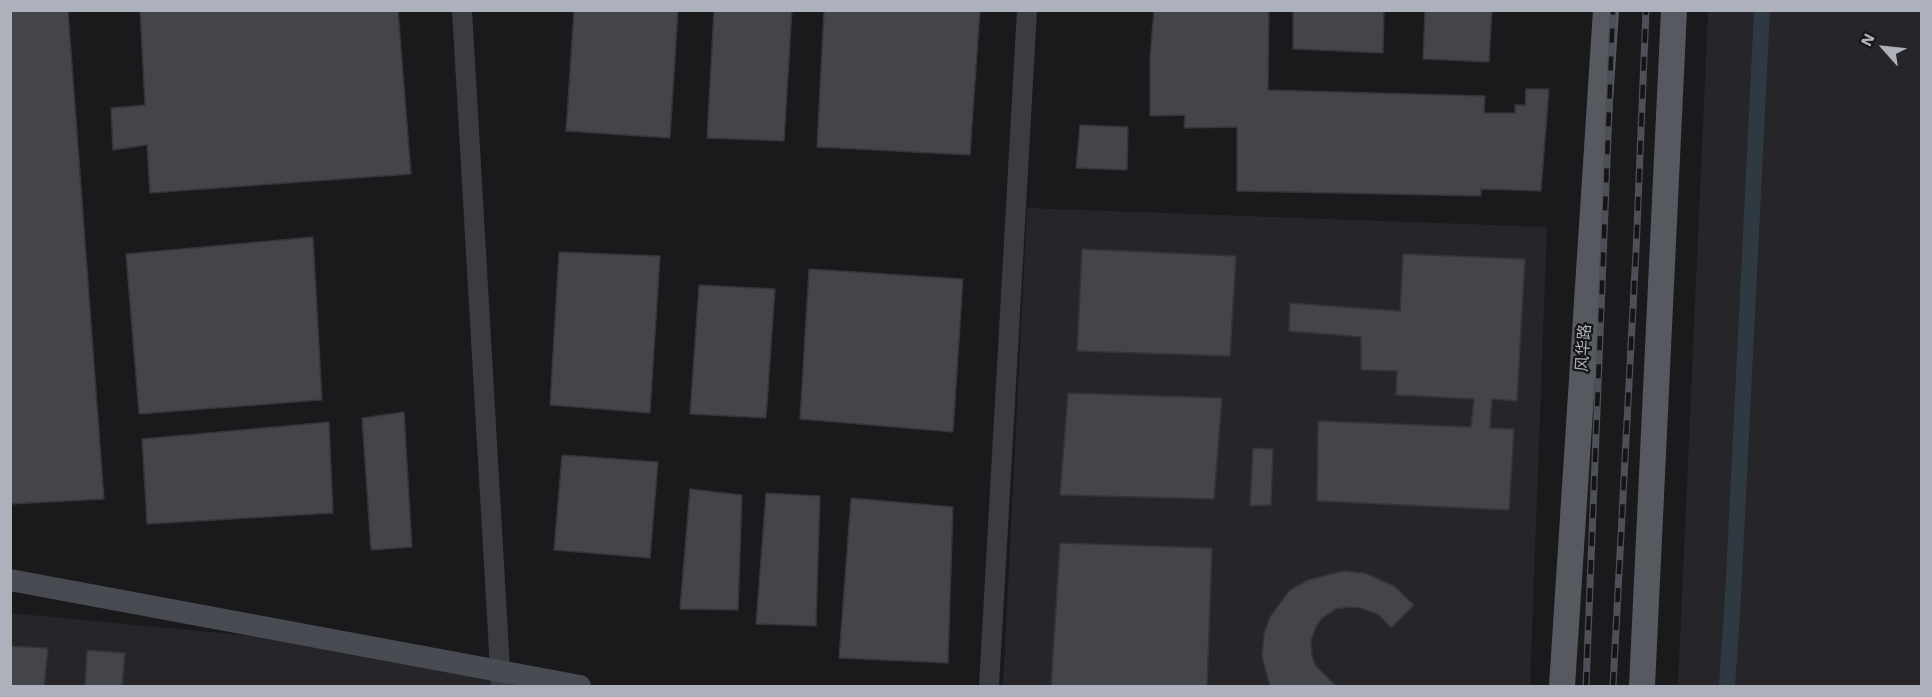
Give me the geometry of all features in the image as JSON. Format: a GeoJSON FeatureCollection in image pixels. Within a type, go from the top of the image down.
{"type":"FeatureCollection","features":[{"type":"Feature","properties":{"kind":"main road","name":"风华路"},"geometry":{"type":"LineString","coordinates":[[1562,687],[1606,10]]}},
{"type":"Feature","properties":{"kind":"main road"},"geometry":{"type":"LineString","coordinates":[[1642,687],[1674,10]]}},
{"type":"Feature","properties":{"kind":"main road"},"geometry":{"type":"LineString","coordinates":[[10,580],[501,679],[580,687]]}},
{"type":"Feature","properties":{"kind":"street"},"geometry":{"type":"LineString","coordinates":[[462,10],[501,679]]}},
{"type":"Feature","properties":{"kind":"street"},"geometry":{"type":"LineString","coordinates":[[989,687],[1027,10]]}},
{"type":"Feature","properties":{"kind":"shaded area"},"geometry":{"type":"Polygon","coordinates":[[[1708,11],[1921,11],[1921,686],[1678,686],[1708,11]]]}},
{"type":"Feature","properties":{"kind":"shaded area"},"geometry":{"type":"Polygon","coordinates":[[[1754,11],[1770,11],[1740,615],[1735,686],[1719,686],[1726,578],[1754,11]]]}},
{"type":"Feature","properties":{"kind":"shaded area"},"geometry":{"type":"Polygon","coordinates":[[[1027,208],[1547,227],[1530,686],[1003,686],[1027,208]]]}},
{"type":"Feature","properties":{"kind":"shaded area"},"geometry":{"type":"Polygon","coordinates":[[[10,613],[494,659],[495,686],[11,686],[10,613]]]}},
{"type":"Feature","properties":{"kind":"building"},"geometry":{"type":"Polygon","coordinates":[[[10,10],[68,10],[104,499],[10,504],[10,10]]]}},
{"type":"Feature","properties":{"kind":"building"},"geometry":{"type":"Polygon","coordinates":[[[140,10],[398,10],[411,174],[150,193],[147,145],[113,150],[111,108],[145,105],[140,10]]]}},
{"type":"Feature","properties":{"kind":"building"},"geometry":{"type":"Polygon","coordinates":[[[574,10],[678,10],[670,138],[566,131],[574,10]]]}},
{"type":"Feature","properties":{"kind":"building"},"geometry":{"type":"Polygon","coordinates":[[[714,10],[792,10],[784,141],[707,138],[714,10]]]}},
{"type":"Feature","properties":{"kind":"building"},"geometry":{"type":"Polygon","coordinates":[[[824,10],[980,10],[970,155],[817,147],[824,10]]]}},
{"type":"Feature","properties":{"kind":"building"},"geometry":{"type":"Polygon","coordinates":[[[1154,10],[1269,10],[1268,90],[1485,96],[1484,113],[1515,113],[1515,105],[1525,105],[1526,89],[1549,89],[1541,191],[1481,189],[1481,196],[1237,191],[1237,127],[1184,128],[1185,115],[1150,116],[1150,58],[1154,10]]]}},
{"type":"Feature","properties":{"kind":"building"},"geometry":{"type":"Polygon","coordinates":[[[1293,10],[1384,10],[1383,53],[1293,49],[1293,10]]]}},
{"type":"Feature","properties":{"kind":"building"},"geometry":{"type":"Polygon","coordinates":[[[1425,10],[1492,10],[1489,62],[1423,59],[1425,10]]]}},
{"type":"Feature","properties":{"kind":"building"},"geometry":{"type":"Polygon","coordinates":[[[1080,125],[1128,127],[1127,170],[1076,168],[1080,125]]]}},
{"type":"Feature","properties":{"kind":"building"},"geometry":{"type":"Polygon","coordinates":[[[313,237],[322,400],[139,414],[126,254],[313,237]]]}},
{"type":"Feature","properties":{"kind":"building"},"geometry":{"type":"Polygon","coordinates":[[[1082,249],[1236,256],[1230,356],[1077,351],[1082,249]]]}},
{"type":"Feature","properties":{"kind":"building"},"geometry":{"type":"Polygon","coordinates":[[[559,252],[660,256],[650,413],[550,405],[559,252]]]}},
{"type":"Feature","properties":{"kind":"building"},"geometry":{"type":"Polygon","coordinates":[[[1403,254],[1525,259],[1517,401],[1492,399],[1490,428],[1514,429],[1509,510],[1317,501],[1318,421],[1471,427],[1474,399],[1396,395],[1397,371],[1361,370],[1361,337],[1289,331],[1290,303],[1400,311],[1403,254]]]}},
{"type":"Feature","properties":{"kind":"building"},"geometry":{"type":"Polygon","coordinates":[[[809,269],[963,279],[953,432],[800,419],[809,269]]]}},
{"type":"Feature","properties":{"kind":"building"},"geometry":{"type":"Polygon","coordinates":[[[699,285],[775,289],[766,418],[690,414],[699,285]]]}},
{"type":"Feature","properties":{"kind":"building"},"geometry":{"type":"Polygon","coordinates":[[[1068,393],[1222,398],[1214,499],[1060,495],[1068,393]]]}},
{"type":"Feature","properties":{"kind":"building"},"geometry":{"type":"Polygon","coordinates":[[[404,412],[412,547],[371,550],[362,418],[404,412]]]}},
{"type":"Feature","properties":{"kind":"building"},"geometry":{"type":"Polygon","coordinates":[[[329,422],[333,513],[147,524],[142,439],[329,422]]]}},
{"type":"Feature","properties":{"kind":"building"},"geometry":{"type":"Polygon","coordinates":[[[1253,448],[1273,449],[1271,505],[1250,506],[1253,448]]]}},
{"type":"Feature","properties":{"kind":"building"},"geometry":{"type":"Polygon","coordinates":[[[562,455],[658,462],[650,558],[554,550],[562,455]]]}},
{"type":"Feature","properties":{"kind":"building"},"geometry":{"type":"Polygon","coordinates":[[[690,489],[742,495],[738,610],[680,609],[690,489]]]}},
{"type":"Feature","properties":{"kind":"building"},"geometry":{"type":"Polygon","coordinates":[[[766,493],[820,496],[816,626],[756,624],[766,493]]]}},
{"type":"Feature","properties":{"kind":"building"},"geometry":{"type":"Polygon","coordinates":[[[851,498],[953,507],[948,663],[839,658],[851,498]]]}},
{"type":"Feature","properties":{"kind":"building"},"geometry":{"type":"Polygon","coordinates":[[[1060,543],[1212,548],[1207,687],[1051,687],[1060,543]]]}},
{"type":"Feature","properties":{"kind":"building"},"geometry":{"type":"Polygon","coordinates":[[[1343,571],[1365,573],[1394,586],[1414,605],[1391,628],[1379,615],[1361,608],[1336,609],[1322,618],[1311,641],[1315,665],[1337,687],[1270,687],[1262,656],[1264,634],[1270,617],[1290,590],[1308,580],[1343,571]]]}},
{"type":"Feature","properties":{"kind":"building"},"geometry":{"type":"Polygon","coordinates":[[[10,646],[48,648],[44,687],[10,687],[10,646]]]}},
{"type":"Feature","properties":{"kind":"building"},"geometry":{"type":"Polygon","coordinates":[[[87,650],[125,653],[122,687],[85,687],[87,650]]]}},
{"type":"Feature","properties":{"kind":"railway"},"geometry":{"type":"LineString","coordinates":[[1586,686],[1613,10]]}},
{"type":"Feature","properties":{"kind":"railway"},"geometry":{"type":"LineString","coordinates":[[1613,686],[1646,10]]}}]}
